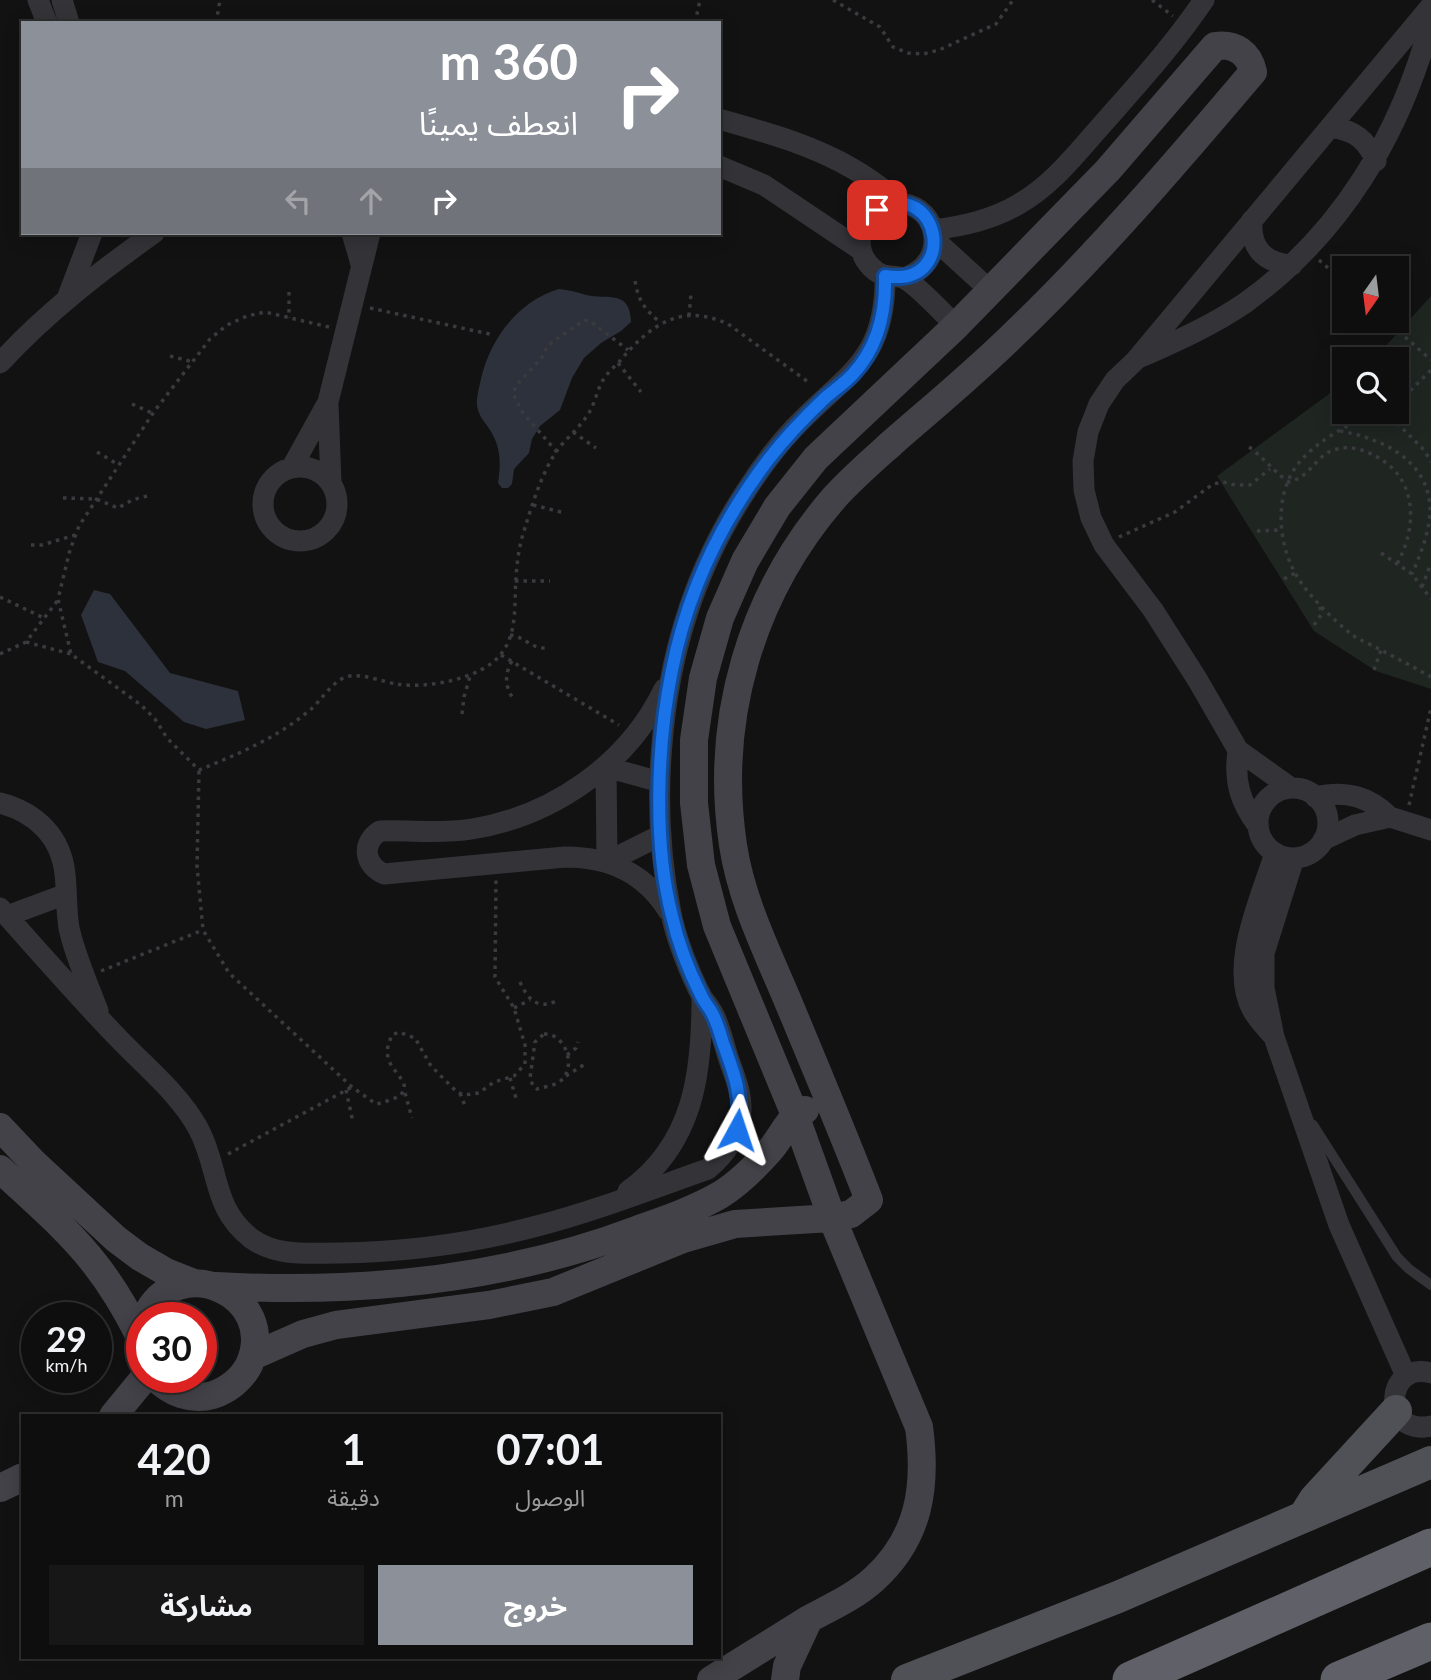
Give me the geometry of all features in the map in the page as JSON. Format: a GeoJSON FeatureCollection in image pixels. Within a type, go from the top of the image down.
{"type":"FeatureCollection","features":[{"type":"Feature","properties":{"kind":"highway"},"geometry":{"type":"LineString","coordinates":[[1131,1680],[1431,1547]]}},
{"type":"Feature","properties":{"kind":"highway"},"geometry":{"type":"LineString","coordinates":[[1339,1680],[1431,1641]]}},
{"type":"Feature","properties":{"kind":"main road"},"geometry":{"type":"LineString","coordinates":[[253,1356],[303,1334],[336,1325],[432,1310],[489,1305],[553,1292],[683,1240],[735,1224],[832,1219],[851,1214],[869,1200],[746,900],[733,847],[727,793],[729,740],[737,686],[752,634],[774,584],[795,550],[836,496],[1010,339],[1136,210],[1253,72],[1243,53],[1230,46],[1215,46],[1108,170],[991,291],[816,458],[777,507],[745,561],[720,618],[703,678],[694,740],[694,803],[701,865],[717,926],[794,1115],[832,1219],[919,1427],[924,1460],[921,1493],[912,1525],[896,1555],[847,1599],[808,1619],[711,1680]]}},
{"type":"Feature","properties":{"kind":"main road"},"geometry":{"type":"LineString","coordinates":[[154,1302],[171,1289],[206,1285],[280,1290],[342,1289],[473,1274],[541,1260],[608,1241],[720,1195],[772,1147],[794,1115],[814,1107],[832,1105]]}},
{"type":"Feature","properties":{"kind":"main road"},"geometry":{"type":"LineString","coordinates":[[0,1127],[34,1163],[116,1239],[140,1257],[166,1272],[232,1295],[244,1307],[252,1322],[255,1339],[253,1356],[238,1380],[217,1393]]}},
{"type":"Feature","properties":{"kind":"main road"},"geometry":{"type":"LineString","coordinates":[[0,1169],[94,1262],[126,1310]]}},
{"type":"Feature","properties":{"kind":"main road"},"geometry":{"type":"LineString","coordinates":[[94,1262],[116,1239]]}},
{"type":"Feature","properties":{"kind":"main road"},"geometry":{"type":"LineString","coordinates":[[115,1414],[132,1393]]}},
{"type":"Feature","properties":{"kind":"main road"},"geometry":{"type":"LineString","coordinates":[[177,1393],[200,1397],[217,1393]]}},
{"type":"Feature","properties":{"kind":"main road"},"geometry":{"type":"LineString","coordinates":[[1303,1517],[1315,1499],[1396,1411]]}},
{"type":"Feature","properties":{"kind":"main road"},"geometry":{"type":"LineString","coordinates":[[907,1680],[1118,1597],[1431,1462]]}},
{"type":"Feature","properties":{"kind":"main road"},"geometry":{"type":"LineString","coordinates":[[0,1488],[21,1478]]}},
{"type":"Feature","properties":{"kind":"main road"},"geometry":{"type":"LineString","coordinates":[[785,1680],[787,1667],[808,1619]]}},
{"type":"Feature","properties":{"kind":"street"},"geometry":{"type":"LineString","coordinates":[[38,0],[46,21]]}},
{"type":"Feature","properties":{"kind":"street"},"geometry":{"type":"LineString","coordinates":[[62,0],[68,21]]}},
{"type":"Feature","properties":{"kind":"street"},"geometry":{"type":"LineString","coordinates":[[934,235],[999,214],[1056,177],[1169,49],[1204,0]]}},
{"type":"Feature","properties":{"kind":"street"},"geometry":{"type":"LineString","coordinates":[[1291,789],[1238,750],[1160,622],[1104,545],[1091,518],[1084,490],[1083,461],[1088,432],[1099,404],[1115,380],[1136,359],[1431,6]]}},
{"type":"Feature","properties":{"kind":"street"},"geometry":{"type":"LineString","coordinates":[[1136,359],[1191,335],[1244,303],[1307,250],[1351,198],[1376,161],[1414,77],[1431,20]]}},
{"type":"Feature","properties":{"kind":"street"},"geometry":{"type":"LineString","coordinates":[[721,120],[792,141],[828,156],[855,170],[904,204]]}},
{"type":"Feature","properties":{"kind":"street"},"geometry":{"type":"LineString","coordinates":[[1330,127],[1345,129],[1359,136],[1370,147],[1376,161]]}},
{"type":"Feature","properties":{"kind":"street"},"geometry":{"type":"LineString","coordinates":[[721,167],[764,185],[861,250],[870,266],[894,277],[956,326]]}},
{"type":"Feature","properties":{"kind":"street"},"geometry":{"type":"LineString","coordinates":[[861,250],[861,232],[870,216],[885,205],[912,206],[925,216],[934,235],[991,291]]}},
{"type":"Feature","properties":{"kind":"street"},"geometry":{"type":"LineString","coordinates":[[1252,220],[1251,234],[1255,247],[1265,258],[1277,264],[1292,265]]}},
{"type":"Feature","properties":{"kind":"street"},"geometry":{"type":"LineString","coordinates":[[67,298],[92,235]]}},
{"type":"Feature","properties":{"kind":"street"},"geometry":{"type":"LineString","coordinates":[[105,235],[115,261]]}},
{"type":"Feature","properties":{"kind":"street"},"geometry":{"type":"LineString","coordinates":[[0,363],[27,333],[67,298],[151,235]]}},
{"type":"Feature","properties":{"kind":"street"},"geometry":{"type":"LineString","coordinates":[[353,235],[362,270]]}},
{"type":"Feature","properties":{"kind":"street"},"geometry":{"type":"LineString","coordinates":[[328,402],[331,483],[338,506],[335,518],[320,536],[309,541],[285,539],[275,533],[267,523],[262,500],[265,489],[272,479],[292,467],[328,402],[370,235]]}},
{"type":"Feature","properties":{"kind":"street"},"geometry":{"type":"LineString","coordinates":[[894,277],[920,271],[926,265],[931,257],[934,235]]}},
{"type":"Feature","properties":{"kind":"street"},"geometry":{"type":"LineString","coordinates":[[671,915],[661,835],[662,745],[672,671],[692,596],[726,525],[768,459],[793,429],[853,374],[866,357],[876,339],[894,277]]}},
{"type":"Feature","properties":{"kind":"street"},"geometry":{"type":"LineString","coordinates":[[292,467],[307,467],[321,473],[331,483]]}},
{"type":"Feature","properties":{"kind":"street"},"geometry":{"type":"LineString","coordinates":[[65,894],[3,912],[183,1106],[208,1147],[223,1206],[236,1226],[254,1241],[276,1250],[299,1254],[380,1252],[460,1242],[538,1226],[708,1169],[726,1152],[737,1130],[741,1113],[737,1080],[714,1015],[702,996],[671,915],[660,897],[645,882],[627,870],[586,858],[384,874],[372,867],[368,861],[367,847],[380,831],[470,830],[503,823],[565,796],[606,767],[635,735],[651,713],[672,671]]}},
{"type":"Feature","properties":{"kind":"street"},"geometry":{"type":"LineString","coordinates":[[1238,750],[1235,770],[1238,790],[1246,809],[1258,826],[1261,837],[1284,855],[1311,853],[1323,840],[1355,825],[1398,819]]}},
{"type":"Feature","properties":{"kind":"street"},"geometry":{"type":"LineString","coordinates":[[606,767],[660,782]]}},
{"type":"Feature","properties":{"kind":"street"},"geometry":{"type":"LineString","coordinates":[[606,767],[607,862]]}},
{"type":"Feature","properties":{"kind":"street"},"geometry":{"type":"LineString","coordinates":[[1258,826],[1261,808],[1273,794],[1291,789],[1304,790],[1315,797],[1326,812],[1328,822],[1323,840]]}},
{"type":"Feature","properties":{"kind":"street"},"geometry":{"type":"LineString","coordinates":[[1315,797],[1331,793],[1356,796],[1398,819],[1431,830]]}},
{"type":"Feature","properties":{"kind":"street"},"geometry":{"type":"LineString","coordinates":[[0,803],[18,808],[36,819],[51,834],[61,852],[69,927],[103,1022]]}},
{"type":"Feature","properties":{"kind":"street"},"geometry":{"type":"LineString","coordinates":[[607,862],[661,835]]}},
{"type":"Feature","properties":{"kind":"street"},"geometry":{"type":"LineString","coordinates":[[1284,855],[1251,928],[1252,970],[1245,991],[1253,1012],[1274,1037],[1339,1225],[1406,1376]]}},
{"type":"Feature","properties":{"kind":"street"},"geometry":{"type":"LineString","coordinates":[[615,1201],[635,1187],[668,1150],[687,1115],[698,1077],[702,996]]}},
{"type":"Feature","properties":{"kind":"street"},"geometry":{"type":"LineString","coordinates":[[698,1077],[737,1080]]}},
{"type":"Feature","properties":{"kind":"street"},"geometry":{"type":"LineString","coordinates":[[668,1150],[708,1169]]}},
{"type":"Feature","properties":{"kind":"street"},"geometry":{"type":"LineString","coordinates":[[1431,1373],[1415,1372],[1406,1376],[1395,1391],[1394,1401],[1396,1411],[1409,1425],[1419,1428],[1431,1426]]}},
{"type":"Feature","properties":{"kind":"lane"},"geometry":{"type":"LineString","coordinates":[[1295,1098],[1392,1250],[1409,1269],[1431,1284]]}},
{"type":"Feature","properties":{"kind":"path"},"geometry":{"type":"LineString","coordinates":[[216,21],[220,0]]}},
{"type":"Feature","properties":{"kind":"path"},"geometry":{"type":"LineString","coordinates":[[695,21],[700,0]]}},
{"type":"Feature","properties":{"kind":"path"},"geometry":{"type":"LineString","coordinates":[[833,0],[880,27],[893,47],[908,53],[923,54],[939,50],[996,24],[1013,0]]}},
{"type":"Feature","properties":{"kind":"path"},"geometry":{"type":"LineString","coordinates":[[1307,250],[1332,272]]}},
{"type":"Feature","properties":{"kind":"path"},"geometry":{"type":"LineString","coordinates":[[635,281],[645,310],[660,322]]}},
{"type":"Feature","properties":{"kind":"path"},"geometry":{"type":"LineString","coordinates":[[289,292],[289,318]]}},
{"type":"Feature","properties":{"kind":"path"},"geometry":{"type":"LineString","coordinates":[[689,316],[691,293]]}},
{"type":"Feature","properties":{"kind":"path"},"geometry":{"type":"LineString","coordinates":[[353,305],[494,335]]}},
{"type":"Feature","properties":{"kind":"path"},"geometry":{"type":"LineString","coordinates":[[71,654],[58,599],[75,536],[153,413],[210,338],[227,325],[265,312],[346,332]]}},
{"type":"Feature","properties":{"kind":"path"},"geometry":{"type":"LineString","coordinates":[[199,771],[280,733],[311,710],[341,680],[350,676],[400,685],[427,685],[471,673],[501,655],[510,635],[516,608],[515,580],[524,530],[543,477],[556,452],[590,412],[602,380],[628,350],[660,322],[689,316],[716,319],[728,324],[827,396]]}},
{"type":"Feature","properties":{"kind":"path"},"geometry":{"type":"LineString","coordinates":[[556,452],[523,413],[513,394],[516,386],[544,355],[547,346],[584,320],[590,321],[628,350]]}},
{"type":"Feature","properties":{"kind":"path"},"geometry":{"type":"LineString","coordinates":[[1401,333],[1431,360]]}},
{"type":"Feature","properties":{"kind":"path"},"geometry":{"type":"LineString","coordinates":[[170,356],[192,362]]}},
{"type":"Feature","properties":{"kind":"path"},"geometry":{"type":"LineString","coordinates":[[618,363],[641,392]]}},
{"type":"Feature","properties":{"kind":"path"},"geometry":{"type":"LineString","coordinates":[[1409,391],[1431,370]]}},
{"type":"Feature","properties":{"kind":"path"},"geometry":{"type":"LineString","coordinates":[[132,404],[153,413]]}},
{"type":"Feature","properties":{"kind":"path"},"geometry":{"type":"LineString","coordinates":[[1398,424],[1431,460]]}},
{"type":"Feature","properties":{"kind":"path"},"geometry":{"type":"LineString","coordinates":[[1346,425],[1319,444],[1298,464],[1289,482],[1281,510],[1281,530],[1289,562],[1302,584],[1352,635],[1431,677]]}},
{"type":"Feature","properties":{"kind":"path"},"geometry":{"type":"LineString","coordinates":[[1339,430],[1360,434],[1399,452],[1410,461],[1426,490],[1430,505],[1429,520],[1423,547],[1412,574]]}},
{"type":"Feature","properties":{"kind":"path"},"geometry":{"type":"LineString","coordinates":[[573,432],[596,448]]}},
{"type":"Feature","properties":{"kind":"path"},"geometry":{"type":"LineString","coordinates":[[1249,447],[1261,456],[1270,469],[1289,482]]}},
{"type":"Feature","properties":{"kind":"path"},"geometry":{"type":"LineString","coordinates":[[1289,482],[1304,477],[1328,452],[1337,449],[1357,449],[1386,462],[1399,475],[1407,489],[1410,505],[1411,527],[1407,547],[1397,564]]}},
{"type":"Feature","properties":{"kind":"path"},"geometry":{"type":"LineString","coordinates":[[97,452],[119,465]]}},
{"type":"Feature","properties":{"kind":"path"},"geometry":{"type":"LineString","coordinates":[[1104,545],[1175,512],[1213,484],[1223,482],[1250,485],[1270,469]]}},
{"type":"Feature","properties":{"kind":"path"},"geometry":{"type":"LineString","coordinates":[[63,498],[96,499],[118,508],[147,496]]}},
{"type":"Feature","properties":{"kind":"path"},"geometry":{"type":"LineString","coordinates":[[533,505],[565,513]]}},
{"type":"Feature","properties":{"kind":"path"},"geometry":{"type":"LineString","coordinates":[[1256,531],[1281,530]]}},
{"type":"Feature","properties":{"kind":"path"},"geometry":{"type":"LineString","coordinates":[[31,545],[75,536]]}},
{"type":"Feature","properties":{"kind":"path"},"geometry":{"type":"LineString","coordinates":[[1381,553],[1412,574],[1431,599]]}},
{"type":"Feature","properties":{"kind":"path"},"geometry":{"type":"LineString","coordinates":[[1422,587],[1431,563]]}},
{"type":"Feature","properties":{"kind":"path"},"geometry":{"type":"LineString","coordinates":[[1284,579],[1295,573]]}},
{"type":"Feature","properties":{"kind":"path"},"geometry":{"type":"LineString","coordinates":[[515,580],[550,581]]}},
{"type":"Feature","properties":{"kind":"path"},"geometry":{"type":"LineString","coordinates":[[0,597],[44,618]]}},
{"type":"Feature","properties":{"kind":"path"},"geometry":{"type":"LineString","coordinates":[[0,654],[26,642],[58,599]]}},
{"type":"Feature","properties":{"kind":"path"},"geometry":{"type":"LineString","coordinates":[[1314,625],[1321,615],[1320,603]]}},
{"type":"Feature","properties":{"kind":"path"},"geometry":{"type":"LineString","coordinates":[[510,635],[534,646],[546,648]]}},
{"type":"Feature","properties":{"kind":"path"},"geometry":{"type":"LineString","coordinates":[[26,642],[71,654],[141,705],[155,719],[167,738],[199,771],[197,866],[203,930],[229,973],[352,1087],[376,1104],[401,1095],[404,1091]]}},
{"type":"Feature","properties":{"kind":"path"},"geometry":{"type":"LineString","coordinates":[[1374,670],[1381,650]]}},
{"type":"Feature","properties":{"kind":"path"},"geometry":{"type":"LineString","coordinates":[[501,655],[635,735]]}},
{"type":"Feature","properties":{"kind":"path"},"geometry":{"type":"LineString","coordinates":[[512,661],[506,677],[509,693],[514,700]]}},
{"type":"Feature","properties":{"kind":"path"},"geometry":{"type":"LineString","coordinates":[[462,714],[471,673]]}},
{"type":"Feature","properties":{"kind":"path"},"geometry":{"type":"LineString","coordinates":[[1398,819],[1431,708]]}},
{"type":"Feature","properties":{"kind":"path"},"geometry":{"type":"LineString","coordinates":[[460,1093],[472,1095],[494,1082],[510,1078],[522,1068],[527,1055],[514,1008],[495,977],[496,864]]}},
{"type":"Feature","properties":{"kind":"path"},"geometry":{"type":"LineString","coordinates":[[85,977],[203,930]]}},
{"type":"Feature","properties":{"kind":"path"},"geometry":{"type":"LineString","coordinates":[[520,982],[530,1000],[542,1005],[556,1001]]}},
{"type":"Feature","properties":{"kind":"path"},"geometry":{"type":"LineString","coordinates":[[514,1008],[530,1000]]}},
{"type":"Feature","properties":{"kind":"path"},"geometry":{"type":"LineString","coordinates":[[412,1118],[404,1084],[388,1061],[387,1055],[392,1035],[400,1032],[415,1038],[431,1066],[460,1093],[465,1106]]}},
{"type":"Feature","properties":{"kind":"path"},"geometry":{"type":"LineString","coordinates":[[566,1076],[569,1063],[560,1040],[550,1034],[544,1034],[535,1042],[531,1071],[530,1083],[537,1089],[556,1084],[585,1065]]}},
{"type":"Feature","properties":{"kind":"path"},"geometry":{"type":"LineString","coordinates":[[567,1055],[576,1048],[578,1042]]}},
{"type":"Feature","properties":{"kind":"path"},"geometry":{"type":"LineString","coordinates":[[522,1068],[531,1071]]}},
{"type":"Feature","properties":{"kind":"path"},"geometry":{"type":"LineString","coordinates":[[510,1078],[516,1098]]}},
{"type":"Feature","properties":{"kind":"path"},"geometry":{"type":"LineString","coordinates":[[211,1163],[352,1087]]}},
{"type":"Feature","properties":{"kind":"path"},"geometry":{"type":"LineString","coordinates":[[346,1090],[353,1122]]}},
{"type":"Feature","properties":{"kind":"shaded area"},"geometry":{"type":"Polygon","coordinates":[[[559,289],[622,300],[630,312],[631,322],[584,358],[572,378],[560,410],[540,426],[532,439],[529,453],[514,469],[512,484],[508,488],[502,488],[498,483],[498,449],[477,406],[485,364],[499,336],[519,312],[531,302],[559,289]]]}},
{"type":"Feature","properties":{"kind":"shaded area"},"geometry":{"type":"Polygon","coordinates":[[[1431,296],[1431,689],[1376,671],[1314,631],[1217,476],[1332,392],[1332,424],[1409,424],[1409,347],[1385,347],[1398,333],[1409,333],[1409,320],[1431,296]]]}},
{"type":"Feature","properties":{"kind":"shaded area"},"geometry":{"type":"Polygon","coordinates":[[[94,590],[110,594],[170,673],[238,691],[245,720],[206,729],[184,722],[125,671],[98,662],[81,615],[94,590]]]}},
{"type":"Feature","properties":{"kind":"route"},"geometry":{"type":"LineString","coordinates":[[737,1130],[741,1113],[737,1080],[714,1015],[702,996],[671,915],[663,862],[660,808],[666,708],[680,633],[692,596],[726,525],[768,459],[793,429],[853,374],[866,357],[876,339],[882,319],[886,298],[885,276],[904,278],[912,275],[920,271],[931,257],[935,240],[930,222],[925,216],[912,206],[904,204],[885,205],[877,210]]}}]}
